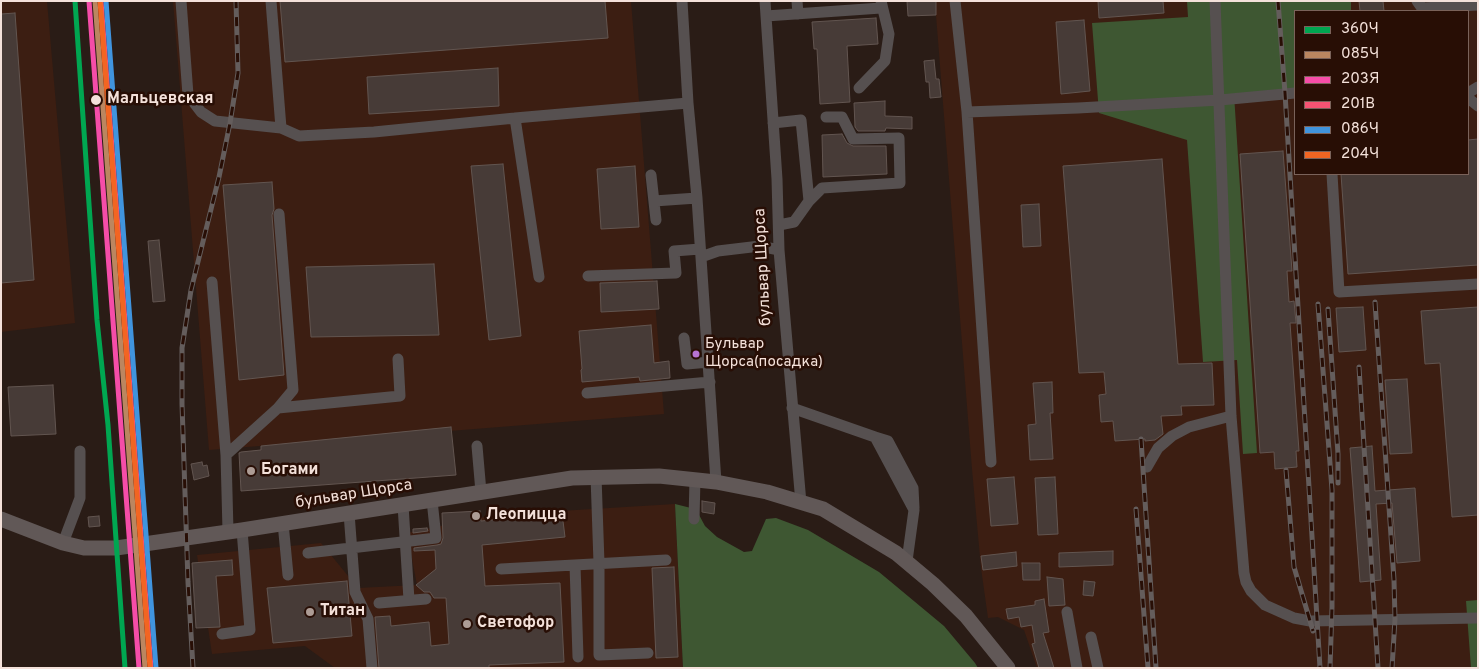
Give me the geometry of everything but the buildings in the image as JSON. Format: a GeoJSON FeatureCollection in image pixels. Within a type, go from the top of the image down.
{"type":"FeatureCollection","features":[{"type":"Feature","properties":{"kind":"main road","name":"бульвар Щорса"},"geometry":{"type":"LineString","coordinates":[[1,520],[63,543],[84,548],[116,548],[572,478],[596,476],[659,476],[716,482],[767,492],[801,503]]}},
{"type":"Feature","properties":{"kind":"main road"},"geometry":{"type":"LineString","coordinates":[[801,503],[823,509],[907,561],[966,616],[1008,668]]}},
{"type":"Feature","properties":{"kind":"street"},"geometry":{"type":"LineString","coordinates":[[181,1],[188,95],[201,112],[215,121],[281,128],[298,136],[374,132],[688,103]]}},
{"type":"Feature","properties":{"kind":"street"},"geometry":{"type":"LineString","coordinates":[[271,1],[281,128]]}},
{"type":"Feature","properties":{"kind":"street"},"geometry":{"type":"LineString","coordinates":[[682,1],[716,482]]}},
{"type":"Feature","properties":{"kind":"street","name":"бульвар Щорса"},"geometry":{"type":"LineString","coordinates":[[765,1],[779,250],[801,503]]}},
{"type":"Feature","properties":{"kind":"street"},"geometry":{"type":"LineString","coordinates":[[797,1],[798,14]]}},
{"type":"Feature","properties":{"kind":"street"},"geometry":{"type":"LineString","coordinates":[[955,1],[967,112],[991,462]]}},
{"type":"Feature","properties":{"kind":"street"},"geometry":{"type":"LineString","coordinates":[[1215,1],[1231,416],[1244,573],[1250,591],[1265,605],[1294,618],[1310,621],[1478,618]]}},
{"type":"Feature","properties":{"kind":"street"},"geometry":{"type":"LineString","coordinates":[[1417,1],[1422,8],[1478,5]]}},
{"type":"Feature","properties":{"kind":"street"},"geometry":{"type":"LineString","coordinates":[[766,16],[881,4],[889,34],[885,61],[859,88]]}},
{"type":"Feature","properties":{"kind":"street"},"geometry":{"type":"LineString","coordinates":[[967,112],[1220,100],[1294,93]]}},
{"type":"Feature","properties":{"kind":"street"},"geometry":{"type":"LineString","coordinates":[[779,225],[794,222],[809,201],[822,188],[900,183],[899,138],[853,139],[842,117],[826,117]]}},
{"type":"Feature","properties":{"kind":"street"},"geometry":{"type":"LineString","coordinates":[[515,118],[538,277]]}},
{"type":"Feature","properties":{"kind":"street"},"geometry":{"type":"LineString","coordinates":[[773,123],[801,120],[809,201]]}},
{"type":"Feature","properties":{"kind":"street"},"geometry":{"type":"LineString","coordinates":[[651,174],[656,220]]}},
{"type":"Feature","properties":{"kind":"street"},"geometry":{"type":"LineString","coordinates":[[1332,175],[1339,292],[1478,284]]}},
{"type":"Feature","properties":{"kind":"street"},"geometry":{"type":"LineString","coordinates":[[654,201],[697,198]]}},
{"type":"Feature","properties":{"kind":"street"},"geometry":{"type":"LineString","coordinates":[[226,456],[278,408],[293,390],[279,214]]}},
{"type":"Feature","properties":{"kind":"street"},"geometry":{"type":"LineString","coordinates":[[588,276],[676,273],[674,252],[701,253],[760,246],[779,250]]}},
{"type":"Feature","properties":{"kind":"street"},"geometry":{"type":"LineString","coordinates":[[212,282],[226,456],[250,630],[222,634]]}},
{"type":"Feature","properties":{"kind":"street"},"geometry":{"type":"LineString","coordinates":[[684,338],[687,364],[709,362]]}},
{"type":"Feature","properties":{"kind":"street"},"geometry":{"type":"LineString","coordinates":[[278,408],[400,396],[398,359]]}},
{"type":"Feature","properties":{"kind":"street"},"geometry":{"type":"LineString","coordinates":[[587,393],[710,382]]}},
{"type":"Feature","properties":{"kind":"street"},"geometry":{"type":"LineString","coordinates":[[792,408],[875,437],[914,510],[907,561]]}},
{"type":"Feature","properties":{"kind":"street"},"geometry":{"type":"LineString","coordinates":[[1147,467],[1158,448],[1172,436],[1189,427],[1231,416]]}},
{"type":"Feature","properties":{"kind":"street"},"geometry":{"type":"LineString","coordinates":[[477,446],[482,492]]}},
{"type":"Feature","properties":{"kind":"street"},"geometry":{"type":"LineString","coordinates":[[63,543],[81,493],[80,451]]}},
{"type":"Feature","properties":{"kind":"street"},"geometry":{"type":"LineString","coordinates":[[596,476],[599,563],[599,656],[648,653]]}},
{"type":"Feature","properties":{"kind":"street"},"geometry":{"type":"LineString","coordinates":[[694,519],[695,480]]}},
{"type":"Feature","properties":{"kind":"street"},"geometry":{"type":"LineString","coordinates":[[308,553],[436,538],[432,500]]}},
{"type":"Feature","properties":{"kind":"street"},"geometry":{"type":"LineString","coordinates":[[402,505],[409,600]]}},
{"type":"Feature","properties":{"kind":"street"},"geometry":{"type":"LineString","coordinates":[[349,513],[355,592],[368,620],[372,668]]}},
{"type":"Feature","properties":{"kind":"street"},"geometry":{"type":"LineString","coordinates":[[283,523],[288,575]]}},
{"type":"Feature","properties":{"kind":"street"},"geometry":{"type":"LineString","coordinates":[[500,569],[666,560]]}},
{"type":"Feature","properties":{"kind":"street"},"geometry":{"type":"LineString","coordinates":[[575,564],[578,657]]}},
{"type":"Feature","properties":{"kind":"street"},"geometry":{"type":"LineString","coordinates":[[380,602],[426,599]]}},
{"type":"Feature","properties":{"kind":"street"},"geometry":{"type":"LineString","coordinates":[[1067,612],[1077,668]]}},
{"type":"Feature","properties":{"kind":"street"},"geometry":{"type":"LineString","coordinates":[[1091,637],[1098,668]]}},
{"type":"Feature","properties":{"kind":"shaded area"},"geometry":{"type":"Polygon","coordinates":[[[1,1],[47,1],[75,323],[1,332],[1,1]]]}},
{"type":"Feature","properties":{"kind":"shaded area"},"geometry":{"type":"Polygon","coordinates":[[[173,1],[631,1],[664,414],[209,450],[173,1]]]}},
{"type":"Feature","properties":{"kind":"shaded area"},"geometry":{"type":"Polygon","coordinates":[[[907,1],[1478,1],[1478,668],[1037,668],[1024,630],[998,617],[988,618],[981,568],[972,469],[936,15],[908,16],[907,1]]]}},
{"type":"Feature","properties":{"kind":"shaded area"},"geometry":{"type":"Polygon","coordinates":[[[675,504],[683,668],[335,668],[305,646],[212,654],[197,555],[321,543],[358,588],[417,585],[407,533],[494,515],[675,504]]]}},
{"type":"Feature","properties":{"kind":"green space"},"geometry":{"type":"Polygon","coordinates":[[[1187,1],[1351,1],[1351,10],[1294,10],[1294,89],[1234,94],[1257,453],[1243,454],[1237,360],[1203,362],[1187,140],[1099,113],[1092,23],[1188,17],[1187,1]]]}},
{"type":"Feature","properties":{"kind":"green space"},"geometry":{"type":"Polygon","coordinates":[[[675,504],[691,508],[698,513],[705,526],[717,537],[744,552],[752,551],[766,519],[776,518],[808,530],[879,572],[944,626],[978,668],[683,668],[675,504]]]}},
{"type":"Feature","properties":{"kind":"green space"},"geometry":{"type":"Polygon","coordinates":[[[1478,600],[1478,668],[1471,668],[1466,601],[1478,600]]]}},
{"type":"Feature","properties":{"kind":"railway"},"geometry":{"type":"LineString","coordinates":[[193,668],[188,582],[182,348],[191,290],[219,177],[238,73],[236,1]]}},
{"type":"Feature","properties":{"kind":"railway"},"geometry":{"type":"LineString","coordinates":[[1278,1],[1320,668]]}},
{"type":"Feature","properties":{"kind":"railway"},"geometry":{"type":"LineString","coordinates":[[1375,302],[1394,580],[1395,619],[1392,668]]}},
{"type":"Feature","properties":{"kind":"railway"},"geometry":{"type":"LineString","coordinates":[[1318,304],[1332,490],[1330,668]]}},
{"type":"Feature","properties":{"kind":"railway"},"geometry":{"type":"LineString","coordinates":[[1328,309],[1338,454],[1338,483]]}},
{"type":"Feature","properties":{"kind":"railway"},"geometry":{"type":"LineString","coordinates":[[1359,367],[1378,668]]}},
{"type":"Feature","properties":{"kind":"railway"},"geometry":{"type":"LineString","coordinates":[[1141,439],[1156,668]]}},
{"type":"Feature","properties":{"kind":"railway"},"geometry":{"type":"LineString","coordinates":[[1286,470],[1294,567],[1313,631]]}},
{"type":"Feature","properties":{"kind":"railway"},"geometry":{"type":"LineString","coordinates":[[1136,509],[1148,668]]}},
{"type":"Feature","properties":{"kind":"transit line","name":"360Ч"},"geometry":{"type":"LineString","coordinates":[[75,1],[97,320],[108,425],[125,668]]}},
{"type":"Feature","properties":{"kind":"transit line","name":"203Я"},"geometry":{"type":"LineString","coordinates":[[89,1],[139,668]]}},
{"type":"Feature","properties":{"kind":"transit line","name":"085Ч"},"geometry":{"type":"LineString","coordinates":[[95,1],[145,668]]}},
{"type":"Feature","properties":{"kind":"transit line","name":"204Ч"},"geometry":{"type":"LineString","coordinates":[[100,1],[150,668]]}},
{"type":"Feature","properties":{"kind":"transit line","name":"201В"},"geometry":{"type":"LineString","coordinates":[[101,1],[151,668]]}},
{"type":"Feature","properties":{"kind":"transit line","name":"086Ч"},"geometry":{"type":"LineString","coordinates":[[106,1],[156,668]]}},
{"type":"Feature","properties":{"kind":"place","name":"Мальцевская"},"geometry":{"type":"Point","coordinates":[96,100]}},
{"type":"Feature","properties":{"kind":"place","name":"Бульвар Щорса(посадка)"},"geometry":{"type":"Point","coordinates":[696,354]}},
{"type":"Feature","properties":{"kind":"place","name":"Богами"},"geometry":{"type":"Point","coordinates":[251,471]}},
{"type":"Feature","properties":{"kind":"place","name":"Леопицца"},"geometry":{"type":"Point","coordinates":[476,516]}},
{"type":"Feature","properties":{"kind":"place","name":"Титан"},"geometry":{"type":"Point","coordinates":[310,612]}},
{"type":"Feature","properties":{"kind":"place","name":"Светофор"},"geometry":{"type":"Point","coordinates":[467,624]}}]}
